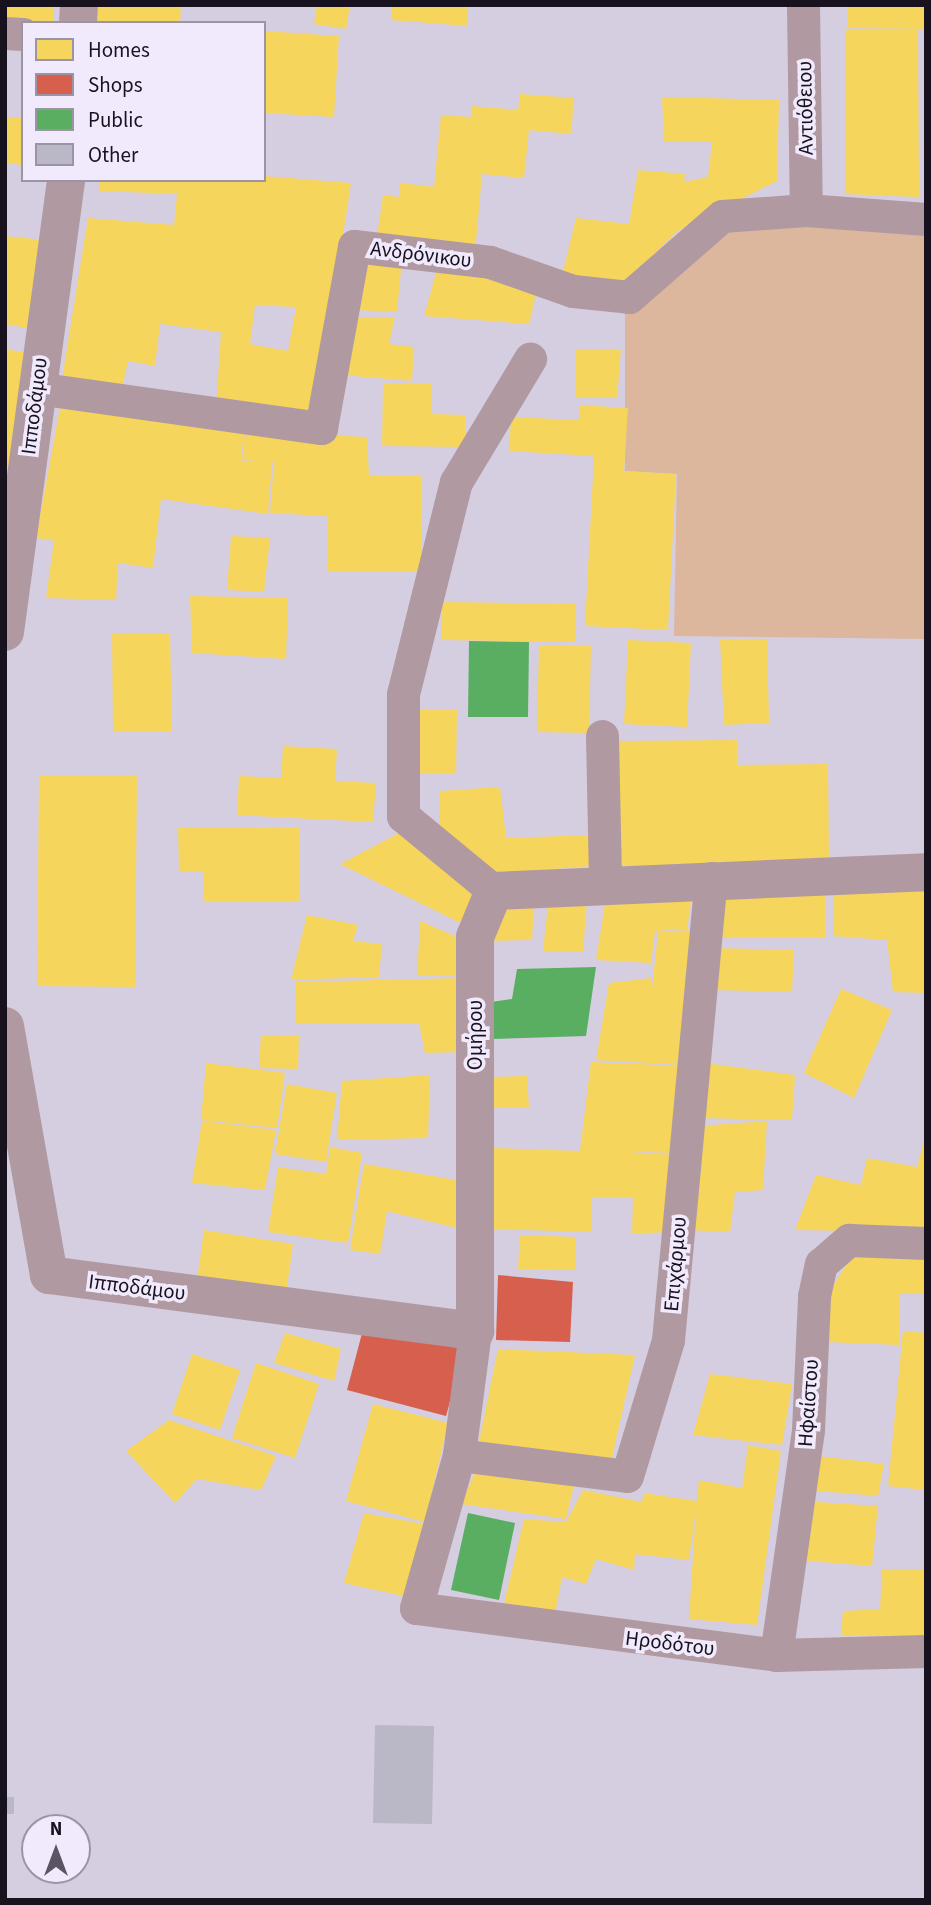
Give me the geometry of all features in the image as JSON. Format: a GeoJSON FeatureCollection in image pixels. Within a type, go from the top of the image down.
{"type":"FeatureCollection","features":[{"type":"Feature","properties":{"kind":"street","name":"Αντιόθειου"},"geometry":{"type":"LineString","coordinates":[[803,5],[806,210]]}},
{"type":"Feature","properties":{"kind":"street","name":"Ιπποδάμου"},"geometry":{"type":"LineString","coordinates":[[5,632],[66,182]]}},
{"type":"Feature","properties":{"kind":"street","name":"Ανδρόνικου"},"geometry":{"type":"LineString","coordinates":[[36,388],[321,428],[354,246],[490,262],[573,291],[629,297],[722,216],[806,210],[926,219]]}},
{"type":"Feature","properties":{"kind":"street"},"geometry":{"type":"LineString","coordinates":[[530,359],[456,482],[403,694],[403,816],[494,891],[711,878],[926,872]]}},
{"type":"Feature","properties":{"kind":"street"},"geometry":{"type":"LineString","coordinates":[[602,736],[605,884]]}},
{"type":"Feature","properties":{"kind":"street","name":"Επιχάρμου"},"geometry":{"type":"LineString","coordinates":[[459,1455],[627,1476],[668,1340],[711,878]]}},
{"type":"Feature","properties":{"kind":"street","name":"Ομήρου"},"geometry":{"type":"LineString","coordinates":[[416,1608],[459,1455],[475,1331],[475,937],[494,891]]}},
{"type":"Feature","properties":{"kind":"street","name":"Ιπποδάμου"},"geometry":{"type":"LineString","coordinates":[[5,1026],[49,1275],[475,1331]]}},
{"type":"Feature","properties":{"kind":"street","name":"Ηφαίστου"},"geometry":{"type":"LineString","coordinates":[[776,1655],[808,1430],[814,1296],[821,1264],[849,1240],[926,1243]]}},
{"type":"Feature","properties":{"kind":"street","name":"Ηροδότου"},"geometry":{"type":"LineString","coordinates":[[416,1608],[776,1655],[926,1651]]}},
{"type":"Feature","properties":{"kind":"shaded area"},"geometry":{"type":"Polygon","coordinates":[[[823,225],[926,231],[926,639],[674,636],[677,474],[625,471],[625,307],[721,228],[823,225]]]}},
{"type":"Feature","properties":{"kind":"building: Homes"},"geometry":{"type":"Polygon","coordinates":[[[5,5],[54,5],[53,21],[5,22],[5,5]]]}},
{"type":"Feature","properties":{"kind":"building: Homes"},"geometry":{"type":"Polygon","coordinates":[[[88,5],[181,5],[180,21],[88,21],[88,5]]]}},
{"type":"Feature","properties":{"kind":"building: Homes"},"geometry":{"type":"Polygon","coordinates":[[[317,5],[350,5],[346,29],[314,24],[317,5]]]}},
{"type":"Feature","properties":{"kind":"building: Homes"},"geometry":{"type":"Polygon","coordinates":[[[392,5],[468,5],[467,26],[391,20],[392,5]]]}},
{"type":"Feature","properties":{"kind":"building: Homes"},"geometry":{"type":"Polygon","coordinates":[[[847,5],[926,5],[926,29],[847,28],[847,5]]]}},
{"type":"Feature","properties":{"kind":"building: Homes"},"geometry":{"type":"Polygon","coordinates":[[[845,30],[918,30],[919,197],[845,194],[845,30]]]}},
{"type":"Feature","properties":{"kind":"building: Homes"},"geometry":{"type":"Polygon","coordinates":[[[266,31],[339,36],[334,117],[266,113],[266,31]]]}},
{"type":"Feature","properties":{"kind":"building: Homes"},"geometry":{"type":"Polygon","coordinates":[[[520,94],[574,98],[571,134],[529,130],[524,178],[482,174],[475,253],[376,243],[383,195],[399,197],[400,183],[434,187],[441,115],[471,117],[472,106],[518,110],[520,94]]]}},
{"type":"Feature","properties":{"kind":"building: Homes"},"geometry":{"type":"Polygon","coordinates":[[[662,97],[779,100],[777,181],[679,230],[620,286],[561,280],[576,218],[629,224],[638,170],[685,174],[684,182],[708,177],[712,142],[664,142],[662,97]]]}},
{"type":"Feature","properties":{"kind":"building: Homes"},"geometry":{"type":"Polygon","coordinates":[[[5,117],[21,118],[21,165],[5,163],[5,117]]]}},
{"type":"Feature","properties":{"kind":"building: Homes"},"geometry":{"type":"Polygon","coordinates":[[[266,176],[351,183],[315,416],[216,406],[221,332],[160,324],[155,366],[128,361],[122,388],[62,379],[88,218],[174,225],[177,194],[99,191],[100,182],[266,182],[266,176]],[[255,305],[250,344],[288,351],[296,307],[255,305]]]}},
{"type":"Feature","properties":{"kind":"building: Homes"},"geometry":{"type":"Polygon","coordinates":[[[5,236],[44,240],[27,328],[5,324],[5,236]]]}},
{"type":"Feature","properties":{"kind":"building: Homes"},"geometry":{"type":"Polygon","coordinates":[[[360,257],[402,259],[397,312],[356,310],[360,257]]]}},
{"type":"Feature","properties":{"kind":"building: Homes"},"geometry":{"type":"Polygon","coordinates":[[[439,262],[538,285],[529,324],[424,316],[439,262]]]}},
{"type":"Feature","properties":{"kind":"building: Homes"},"geometry":{"type":"Polygon","coordinates":[[[356,317],[395,317],[389,344],[414,347],[412,381],[342,375],[356,317]]]}},
{"type":"Feature","properties":{"kind":"building: Homes"},"geometry":{"type":"Polygon","coordinates":[[[5,349],[27,353],[5,552],[5,349]]]}},
{"type":"Feature","properties":{"kind":"building: Homes"},"geometry":{"type":"Polygon","coordinates":[[[576,349],[621,349],[617,398],[576,398],[576,349]]]}},
{"type":"Feature","properties":{"kind":"building: Homes"},"geometry":{"type":"Polygon","coordinates":[[[383,383],[432,383],[432,414],[466,415],[465,447],[382,446],[383,383]]]}},
{"type":"Feature","properties":{"kind":"building: Homes"},"geometry":{"type":"Polygon","coordinates":[[[580,405],[628,408],[624,471],[676,474],[668,630],[585,626],[594,456],[509,451],[511,417],[579,420],[580,405]]]}},
{"type":"Feature","properties":{"kind":"building: Homes"},"geometry":{"type":"Polygon","coordinates":[[[60,408],[244,430],[241,461],[272,462],[268,514],[161,499],[153,568],[118,563],[116,600],[46,598],[54,540],[36,538],[60,408]]]}},
{"type":"Feature","properties":{"kind":"building: Homes"},"geometry":{"type":"Polygon","coordinates":[[[245,432],[367,437],[369,476],[421,476],[422,572],[328,572],[327,516],[270,513],[274,462],[242,460],[245,432]]]}},
{"type":"Feature","properties":{"kind":"building: Homes"},"geometry":{"type":"Polygon","coordinates":[[[231,536],[270,538],[264,592],[227,590],[231,536]]]}},
{"type":"Feature","properties":{"kind":"building: Homes"},"geometry":{"type":"Polygon","coordinates":[[[190,596],[288,598],[286,659],[192,653],[190,596]]]}},
{"type":"Feature","properties":{"kind":"building: Homes"},"geometry":{"type":"Polygon","coordinates":[[[442,602],[576,604],[575,642],[441,640],[442,602]]]}},
{"type":"Feature","properties":{"kind":"building: Homes"},"geometry":{"type":"Polygon","coordinates":[[[112,633],[170,633],[172,731],[113,732],[112,633]]]}},
{"type":"Feature","properties":{"kind":"building: Homes"},"geometry":{"type":"Polygon","coordinates":[[[720,639],[767,639],[769,723],[724,725],[720,639]]]}},
{"type":"Feature","properties":{"kind":"building: Homes"},"geometry":{"type":"Polygon","coordinates":[[[628,640],[691,643],[687,727],[624,724],[628,640]]]}},
{"type":"Feature","properties":{"kind":"building: Homes"},"geometry":{"type":"Polygon","coordinates":[[[539,645],[591,646],[589,733],[537,732],[539,645]]]}},
{"type":"Feature","properties":{"kind":"building: Homes"},"geometry":{"type":"Polygon","coordinates":[[[419,710],[457,710],[456,773],[419,773],[419,710]]]}},
{"type":"Feature","properties":{"kind":"building: Homes"},"geometry":{"type":"Polygon","coordinates":[[[737,740],[737,765],[828,764],[829,864],[619,866],[617,741],[737,740]]]}},
{"type":"Feature","properties":{"kind":"building: Homes"},"geometry":{"type":"Polygon","coordinates":[[[283,746],[337,749],[335,781],[376,783],[373,822],[237,815],[239,776],[281,778],[283,746]]]}},
{"type":"Feature","properties":{"kind":"building: Homes"},"geometry":{"type":"Polygon","coordinates":[[[39,775],[137,776],[135,987],[37,986],[39,775]]]}},
{"type":"Feature","properties":{"kind":"building: Homes"},"geometry":{"type":"Polygon","coordinates":[[[500,787],[506,838],[589,835],[590,866],[491,874],[439,840],[440,791],[500,787]]]}},
{"type":"Feature","properties":{"kind":"building: Homes"},"geometry":{"type":"Polygon","coordinates":[[[178,827],[299,828],[299,901],[203,901],[203,872],[179,872],[178,827]]]}},
{"type":"Feature","properties":{"kind":"building: Homes"},"geometry":{"type":"Polygon","coordinates":[[[409,828],[483,893],[471,928],[340,864],[409,828]]]}},
{"type":"Feature","properties":{"kind":"building: Homes"},"geometry":{"type":"Polygon","coordinates":[[[833,882],[926,882],[926,993],[893,992],[887,940],[833,936],[833,882]]]}},
{"type":"Feature","properties":{"kind":"building: Homes"},"geometry":{"type":"Polygon","coordinates":[[[825,884],[825,937],[716,937],[715,885],[825,884]]]}},
{"type":"Feature","properties":{"kind":"building: Homes"},"geometry":{"type":"Polygon","coordinates":[[[693,890],[687,929],[655,931],[651,963],[596,960],[607,891],[693,890]]]}},
{"type":"Feature","properties":{"kind":"building: Homes"},"geometry":{"type":"Polygon","coordinates":[[[587,901],[583,951],[543,951],[548,904],[587,901]]]}},
{"type":"Feature","properties":{"kind":"building: Homes"},"geometry":{"type":"Polygon","coordinates":[[[534,903],[532,940],[491,941],[491,905],[534,903]]]}},
{"type":"Feature","properties":{"kind":"building: Homes"},"geometry":{"type":"Polygon","coordinates":[[[307,915],[358,925],[353,941],[382,944],[379,977],[291,980],[307,915]]]}},
{"type":"Feature","properties":{"kind":"building: Homes"},"geometry":{"type":"Polygon","coordinates":[[[420,921],[459,938],[460,975],[417,976],[420,921]]]}},
{"type":"Feature","properties":{"kind":"building: Homes"},"geometry":{"type":"Polygon","coordinates":[[[692,930],[684,1065],[596,1060],[609,983],[651,978],[651,998],[658,932],[692,930]]]}},
{"type":"Feature","properties":{"kind":"building: Homes"},"geometry":{"type":"Polygon","coordinates":[[[714,948],[794,950],[792,992],[713,990],[714,948]]]}},
{"type":"Feature","properties":{"kind":"building: Homes"},"geometry":{"type":"Polygon","coordinates":[[[461,978],[463,1052],[425,1053],[419,1023],[295,1023],[295,982],[461,978]]]}},
{"type":"Feature","properties":{"kind":"building: Homes"},"geometry":{"type":"Polygon","coordinates":[[[841,989],[892,1010],[854,1098],[804,1073],[841,989]]]}},
{"type":"Feature","properties":{"kind":"building: Homes"},"geometry":{"type":"Polygon","coordinates":[[[261,1035],[299,1036],[298,1069],[259,1068],[261,1035]]]}},
{"type":"Feature","properties":{"kind":"building: Homes"},"geometry":{"type":"Polygon","coordinates":[[[591,1062],[684,1066],[675,1153],[615,1151],[674,1155],[667,1232],[632,1234],[633,1197],[592,1197],[592,1232],[494,1229],[492,1148],[580,1151],[591,1062]]]}},
{"type":"Feature","properties":{"kind":"building: Homes"},"geometry":{"type":"Polygon","coordinates":[[[206,1063],[285,1073],[277,1128],[201,1120],[206,1063]]]}},
{"type":"Feature","properties":{"kind":"building: Homes"},"geometry":{"type":"Polygon","coordinates":[[[705,1063],[795,1075],[792,1120],[699,1118],[705,1063]]]}},
{"type":"Feature","properties":{"kind":"building: Homes"},"geometry":{"type":"Polygon","coordinates":[[[430,1075],[428,1138],[337,1140],[342,1081],[430,1075]]]}},
{"type":"Feature","properties":{"kind":"building: Homes"},"geometry":{"type":"Polygon","coordinates":[[[527,1076],[529,1107],[491,1107],[490,1077],[527,1076]]]}},
{"type":"Feature","properties":{"kind":"building: Homes"},"geometry":{"type":"Polygon","coordinates":[[[287,1084],[337,1093],[326,1162],[275,1154],[287,1084]]]}},
{"type":"Feature","properties":{"kind":"building: Homes"},"geometry":{"type":"Polygon","coordinates":[[[202,1121],[276,1130],[265,1190],[192,1183],[202,1121]]]}},
{"type":"Feature","properties":{"kind":"building: Homes"},"geometry":{"type":"Polygon","coordinates":[[[767,1121],[763,1190],[735,1192],[730,1232],[687,1230],[697,1126],[767,1121]]]}},
{"type":"Feature","properties":{"kind":"building: Homes"},"geometry":{"type":"Polygon","coordinates":[[[925,1136],[926,1232],[795,1230],[816,1175],[861,1185],[867,1158],[917,1167],[925,1136]]]}},
{"type":"Feature","properties":{"kind":"building: Homes"},"geometry":{"type":"Polygon","coordinates":[[[330,1147],[362,1153],[348,1243],[268,1232],[278,1167],[326,1174],[330,1147]]]}},
{"type":"Feature","properties":{"kind":"building: Homes"},"geometry":{"type":"Polygon","coordinates":[[[364,1164],[467,1182],[465,1230],[387,1211],[380,1254],[350,1250],[364,1164]]]}},
{"type":"Feature","properties":{"kind":"building: Homes"},"geometry":{"type":"Polygon","coordinates":[[[204,1230],[293,1244],[285,1301],[196,1287],[204,1230]]]}},
{"type":"Feature","properties":{"kind":"building: Homes"},"geometry":{"type":"Polygon","coordinates":[[[520,1235],[576,1237],[576,1270],[518,1269],[520,1235]]]}},
{"type":"Feature","properties":{"kind":"building: Homes"},"geometry":{"type":"Polygon","coordinates":[[[851,1257],[926,1258],[926,1294],[900,1294],[899,1345],[827,1342],[830,1291],[851,1257]]]}},
{"type":"Feature","properties":{"kind":"building: Homes"},"geometry":{"type":"Polygon","coordinates":[[[903,1331],[926,1333],[926,1490],[888,1486],[903,1331]]]}},
{"type":"Feature","properties":{"kind":"building: Homes"},"geometry":{"type":"Polygon","coordinates":[[[285,1333],[341,1349],[334,1381],[274,1363],[285,1333]]]}},
{"type":"Feature","properties":{"kind":"building: Homes"},"geometry":{"type":"Polygon","coordinates":[[[498,1349],[635,1355],[611,1462],[478,1447],[498,1349]]]}},
{"type":"Feature","properties":{"kind":"building: Homes"},"geometry":{"type":"Polygon","coordinates":[[[192,1354],[240,1370],[220,1430],[172,1414],[192,1354]]]}},
{"type":"Feature","properties":{"kind":"building: Homes"},"geometry":{"type":"Polygon","coordinates":[[[256,1363],[319,1384],[295,1458],[232,1438],[256,1363]]]}},
{"type":"Feature","properties":{"kind":"building: Homes"},"geometry":{"type":"Polygon","coordinates":[[[710,1374],[792,1384],[782,1445],[693,1435],[710,1374]]]}},
{"type":"Feature","properties":{"kind":"building: Homes"},"geometry":{"type":"Polygon","coordinates":[[[373,1404],[448,1423],[425,1522],[346,1501],[373,1404]]]}},
{"type":"Feature","properties":{"kind":"building: Homes"},"geometry":{"type":"Polygon","coordinates":[[[169,1420],[276,1456],[261,1490],[197,1479],[175,1503],[126,1451],[169,1420]]]}},
{"type":"Feature","properties":{"kind":"building: Homes"},"geometry":{"type":"Polygon","coordinates":[[[748,1445],[781,1451],[757,1625],[689,1619],[696,1508],[689,1560],[635,1554],[634,1570],[596,1559],[586,1584],[562,1577],[553,1623],[502,1613],[524,1519],[566,1522],[583,1490],[642,1502],[644,1493],[697,1501],[699,1480],[742,1488],[748,1445]]]}},
{"type":"Feature","properties":{"kind":"building: Homes"},"geometry":{"type":"Polygon","coordinates":[[[810,1455],[884,1464],[878,1496],[806,1490],[810,1455]]]}},
{"type":"Feature","properties":{"kind":"building: Homes"},"geometry":{"type":"Polygon","coordinates":[[[478,1466],[576,1476],[566,1519],[461,1504],[478,1466]]]}},
{"type":"Feature","properties":{"kind":"building: Homes"},"geometry":{"type":"Polygon","coordinates":[[[802,1501],[878,1506],[872,1566],[796,1560],[802,1501]]]}},
{"type":"Feature","properties":{"kind":"building: Homes"},"geometry":{"type":"Polygon","coordinates":[[[364,1513],[424,1524],[403,1596],[344,1583],[364,1513]]]}},
{"type":"Feature","properties":{"kind":"building: Homes"},"geometry":{"type":"Polygon","coordinates":[[[882,1570],[926,1570],[926,1635],[841,1635],[843,1611],[880,1609],[882,1570]]]}},
{"type":"Feature","properties":{"kind":"building: Shops"},"geometry":{"type":"Polygon","coordinates":[[[498,1275],[573,1282],[570,1342],[496,1340],[498,1275]]]}},
{"type":"Feature","properties":{"kind":"building: Shops"},"geometry":{"type":"Polygon","coordinates":[[[365,1322],[465,1349],[446,1416],[347,1390],[365,1322]]]}},
{"type":"Feature","properties":{"kind":"building: Public"},"geometry":{"type":"Polygon","coordinates":[[[469,641],[529,642],[528,717],[468,717],[469,641]]]}},
{"type":"Feature","properties":{"kind":"building: Public"},"geometry":{"type":"Polygon","coordinates":[[[596,967],[586,1036],[491,1039],[491,1002],[512,999],[517,969],[596,967]]]}},
{"type":"Feature","properties":{"kind":"building: Public"},"geometry":{"type":"Polygon","coordinates":[[[468,1513],[515,1523],[499,1600],[451,1590],[468,1513]]]}},
{"type":"Feature","properties":{"kind":"building: Other"},"geometry":{"type":"Polygon","coordinates":[[[375,1725],[434,1726],[432,1824],[373,1823],[375,1725]]]}},
{"type":"Feature","properties":{"kind":"building: Other"},"geometry":{"type":"Polygon","coordinates":[[[5,1797],[14,1797],[14,1814],[5,1814],[5,1797]]]}}]}
